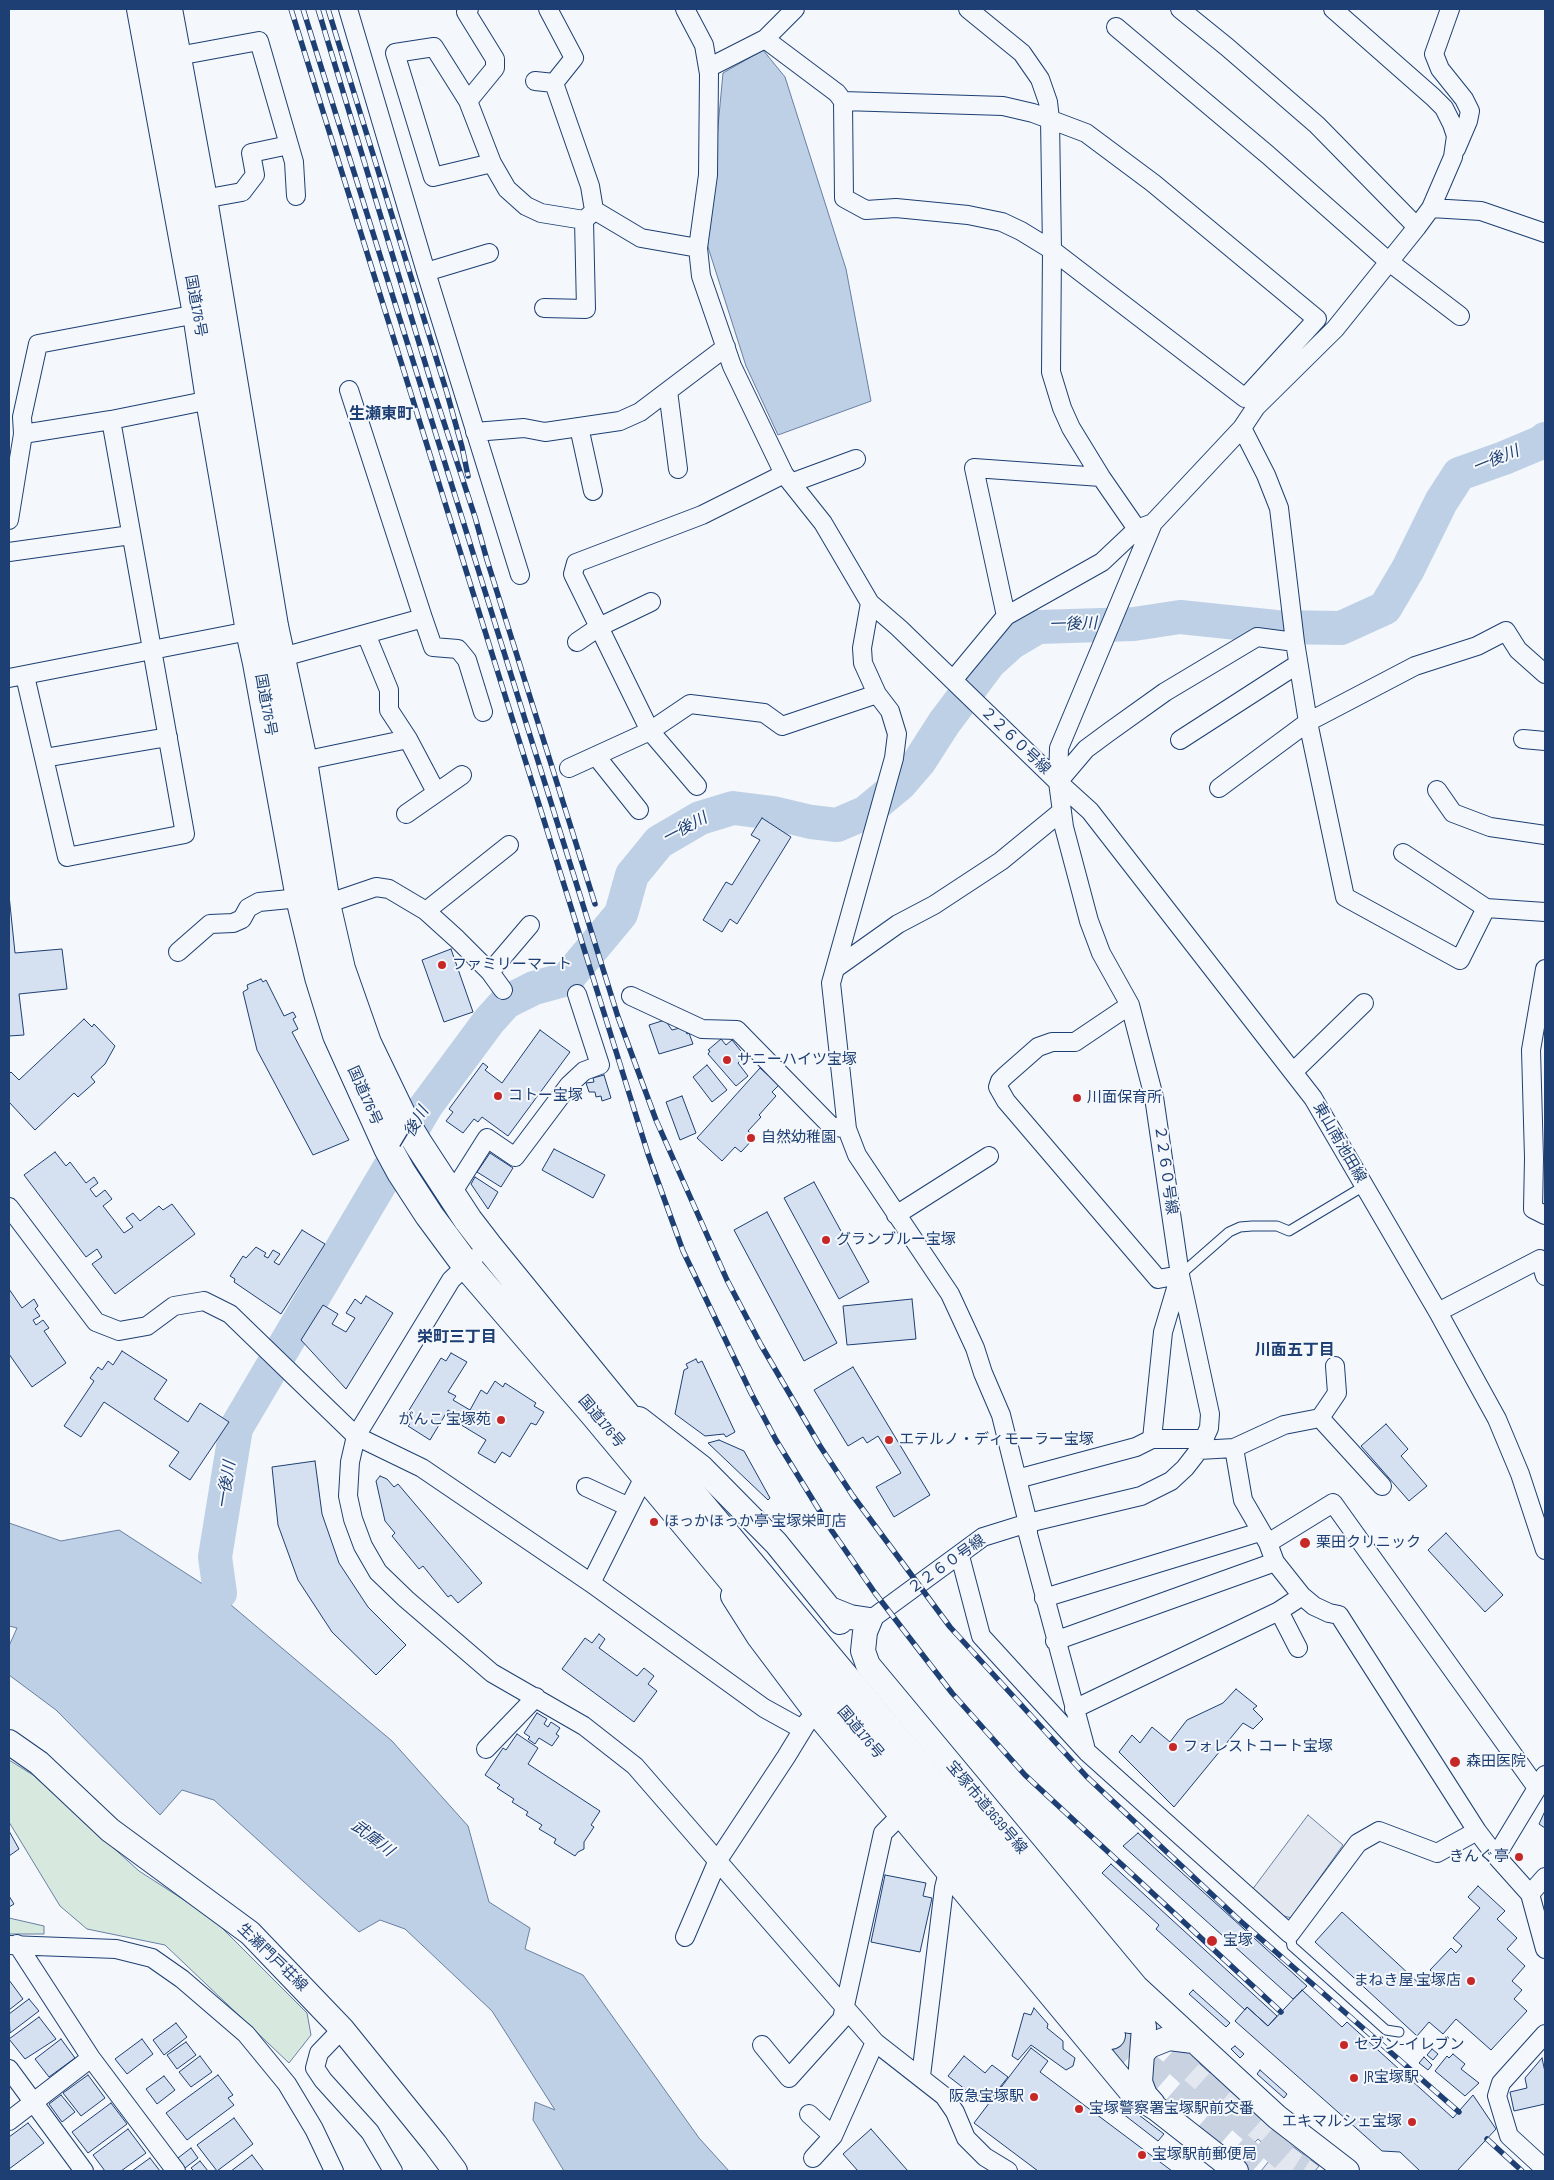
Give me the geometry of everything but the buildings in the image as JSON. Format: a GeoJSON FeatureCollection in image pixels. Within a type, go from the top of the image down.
{"type":"FeatureCollection","features":[{"type":"Feature","properties":{"kind":"highway","name":"国道176号"},"geometry":{"type":"LineString","coordinates":[[140,9],[197,314],[210,400],[269,660],[300,898],[319,977],[337,1035],[388,1148],[429,1215],[466,1265],[700,1541],[1120,2027],[488,1246],[451,1195],[419,1145],[368,1043],[342,968],[326,904],[303,761],[269,660]]}},
{"type":"Feature","properties":{"kind":"highway","name":"国道176号"},"geometry":{"type":"LineString","coordinates":[[168,9],[203,199],[262,628]]}},
{"type":"Feature","properties":{"kind":"street"},"geometry":{"type":"LineString","coordinates":[[348,9],[426,272],[520,575]]}},
{"type":"Feature","properties":{"kind":"street"},"geometry":{"type":"LineString","coordinates":[[468,101],[495,68],[495,59],[466,12],[469,9]]}},
{"type":"Feature","properties":{"kind":"street"},"geometry":{"type":"LineString","coordinates":[[548,9],[574,58],[554,83]]}},
{"type":"Feature","properties":{"kind":"street","name":"２２６０号線"},"geometry":{"type":"LineString","coordinates":[[685,9],[704,45],[708,68],[708,175],[698,248],[701,276],[732,366],[787,479],[823,523],[870,603],[1058,782],[1064,827],[1089,921],[1100,953],[1130,1006],[1154,1097],[1180,1275],[1210,1414],[1202,1444],[1185,1468],[1171,1481],[1141,1496],[1028,1523],[983,1537],[960,1556],[870,1620]]}},
{"type":"Feature","properties":{"kind":"street"},"geometry":{"type":"LineString","coordinates":[[708,68],[766,39],[794,9]]}},
{"type":"Feature","properties":{"kind":"street"},"geometry":{"type":"LineString","coordinates":[[968,9],[1022,54],[1040,79],[1047,97],[1050,119],[1052,250],[1051,372],[1062,408],[1100,477],[1136,529]]}},
{"type":"Feature","properties":{"kind":"street"},"geometry":{"type":"LineString","coordinates":[[1180,9],[1228,47],[1317,125],[1417,227]]}},
{"type":"Feature","properties":{"kind":"street"},"geometry":{"type":"LineString","coordinates":[[1334,9],[1444,108],[1456,136],[1453,156]]}},
{"type":"Feature","properties":{"kind":"street"},"geometry":{"type":"LineString","coordinates":[[1251,402],[1335,329],[1431,208],[1468,122],[1470,110],[1440,68],[1434,54],[1450,9]]}},
{"type":"Feature","properties":{"kind":"street"},"geometry":{"type":"LineString","coordinates":[[1116,27],[1268,155],[1388,261],[1460,316]]}},
{"type":"Feature","properties":{"kind":"street"},"geometry":{"type":"LineString","coordinates":[[766,39],[837,93],[843,101],[844,198],[866,210],[896,208],[968,215],[1002,222],[1021,231],[1052,250],[1251,402]]}},
{"type":"Feature","properties":{"kind":"street"},"geometry":{"type":"LineString","coordinates":[[150,63],[177,56],[260,41],[294,162],[296,196]]}},
{"type":"Feature","properties":{"kind":"street"},"geometry":{"type":"LineString","coordinates":[[492,163],[433,177],[395,53],[434,47],[468,101],[492,163],[507,189],[526,206],[541,213],[589,215],[641,238],[698,248]]}},
{"type":"Feature","properties":{"kind":"street"},"geometry":{"type":"LineString","coordinates":[[535,81],[554,83]]}},
{"type":"Feature","properties":{"kind":"street"},"geometry":{"type":"LineString","coordinates":[[544,308],[586,309],[590,186],[554,83]]}},
{"type":"Feature","properties":{"kind":"street"},"geometry":{"type":"LineString","coordinates":[[843,101],[1003,106],[1050,119],[1086,132],[1154,183],[1317,319],[1251,402],[1242,428],[1153,523],[1059,748],[1058,782]]}},
{"type":"Feature","properties":{"kind":"street"},"geometry":{"type":"LineString","coordinates":[[203,199],[242,192],[255,175],[251,153],[289,145]]}},
{"type":"Feature","properties":{"kind":"street"},"geometry":{"type":"LineString","coordinates":[[1431,208],[1481,211],[1545,233]]}},
{"type":"Feature","properties":{"kind":"street"},"geometry":{"type":"LineString","coordinates":[[426,272],[489,253]]}},
{"type":"Feature","properties":{"kind":"street"},"geometry":{"type":"LineString","coordinates":[[9,520],[23,434],[22,417],[38,344],[197,314]]}},
{"type":"Feature","properties":{"kind":"street"},"geometry":{"type":"LineString","coordinates":[[475,432],[524,428],[545,432],[620,421],[640,412],[726,347]]}},
{"type":"Feature","properties":{"kind":"street"},"geometry":{"type":"LineString","coordinates":[[349,390],[433,647],[458,649],[467,660],[483,712]]}},
{"type":"Feature","properties":{"kind":"street"},"geometry":{"type":"LineString","coordinates":[[668,391],[678,469]]}},
{"type":"Feature","properties":{"kind":"street"},"geometry":{"type":"LineString","coordinates":[[23,434],[111,420],[210,400]]}},
{"type":"Feature","properties":{"kind":"street"},"geometry":{"type":"LineString","coordinates":[[111,420],[153,649],[185,834],[67,857],[44,758],[17,677],[153,649],[262,628]]}},
{"type":"Feature","properties":{"kind":"street"},"geometry":{"type":"LineString","coordinates":[[580,427],[593,491]]}},
{"type":"Feature","properties":{"kind":"street"},"geometry":{"type":"LineString","coordinates":[[1242,428],[1266,475],[1279,508],[1298,664],[1308,722],[1345,897],[1460,960],[1486,908]]}},
{"type":"Feature","properties":{"kind":"street"},"geometry":{"type":"LineString","coordinates":[[697,786],[650,731],[573,574],[576,563],[702,515],[787,479],[856,459]]}},
{"type":"Feature","properties":{"kind":"street"},"geometry":{"type":"LineString","coordinates":[[1006,616],[974,468],[1100,477]]}},
{"type":"Feature","properties":{"kind":"street"},"geometry":{"type":"LineString","coordinates":[[956,683],[1006,616],[1102,562],[1136,529],[1153,523]]}},
{"type":"Feature","properties":{"kind":"street"},"geometry":{"type":"LineString","coordinates":[[9,552],[131,535]]}},
{"type":"Feature","properties":{"kind":"street"},"geometry":{"type":"LineString","coordinates":[[577,642],[599,627],[650,602]]}},
{"type":"Feature","properties":{"kind":"street"},"geometry":{"type":"LineString","coordinates":[[870,603],[862,648],[863,663],[877,694],[890,711],[897,734],[894,758],[831,983],[847,1128],[857,1155],[896,1215],[934,1268],[965,1322],[1001,1416],[1028,1523],[1028,1534],[1044,1598],[1087,1752]]}},
{"type":"Feature","properties":{"kind":"street"},"geometry":{"type":"LineString","coordinates":[[269,660],[424,618]]}},
{"type":"Feature","properties":{"kind":"street"},"geometry":{"type":"LineString","coordinates":[[1219,788],[1308,722],[1415,666],[1477,646],[1506,632],[1522,655],[1545,674]]}},
{"type":"Feature","properties":{"kind":"street"},"geometry":{"type":"LineString","coordinates":[[366,634],[389,690],[388,710],[408,739],[436,792]]}},
{"type":"Feature","properties":{"kind":"street"},"geometry":{"type":"LineString","coordinates":[[1058,782],[1086,749],[1109,732],[1165,692],[1256,637],[1294,640]]}},
{"type":"Feature","properties":{"kind":"street"},"geometry":{"type":"LineString","coordinates":[[1180,740],[1298,664]]}},
{"type":"Feature","properties":{"kind":"street"},"geometry":{"type":"LineString","coordinates":[[569,768],[650,731],[690,704],[764,713],[782,726],[877,694]]}},
{"type":"Feature","properties":{"kind":"street"},"geometry":{"type":"LineString","coordinates":[[44,758],[168,736]]}},
{"type":"Feature","properties":{"kind":"street"},"geometry":{"type":"LineString","coordinates":[[303,761],[408,739]]}},
{"type":"Feature","properties":{"kind":"street"},"geometry":{"type":"LineString","coordinates":[[1523,739],[1545,741]]}},
{"type":"Feature","properties":{"kind":"street"},"geometry":{"type":"LineString","coordinates":[[596,756],[639,810]]}},
{"type":"Feature","properties":{"kind":"street"},"geometry":{"type":"LineString","coordinates":[[406,814],[462,775]]}},
{"type":"Feature","properties":{"kind":"street","name":"東山南池田線"},"geometry":{"type":"LineString","coordinates":[[1058,782],[1090,812],[1313,1098],[1438,1312],[1497,1419],[1539,1514],[1545,1550]]}},
{"type":"Feature","properties":{"kind":"street"},"geometry":{"type":"LineString","coordinates":[[1437,790],[1453,813],[1490,827],[1545,835]]}},
{"type":"Feature","properties":{"kind":"street"},"geometry":{"type":"LineString","coordinates":[[836,968],[898,924],[934,905],[1001,861],[1062,811]]}},
{"type":"Feature","properties":{"kind":"street"},"geometry":{"type":"LineString","coordinates":[[426,911],[509,845]]}},
{"type":"Feature","properties":{"kind":"street"},"geometry":{"type":"LineString","coordinates":[[1403,853],[1486,908],[1545,912]]}},
{"type":"Feature","properties":{"kind":"street"},"geometry":{"type":"LineString","coordinates":[[326,904],[376,887],[389,889],[426,911],[458,939],[490,972],[503,990]]}},
{"type":"Feature","properties":{"kind":"street"},"geometry":{"type":"LineString","coordinates":[[178,952],[210,924],[233,923],[242,919],[248,908],[258,902],[300,898]]}},
{"type":"Feature","properties":{"kind":"street"},"geometry":{"type":"LineString","coordinates":[[490,972],[530,925]]}},
{"type":"Feature","properties":{"kind":"street"},"geometry":{"type":"LineString","coordinates":[[1545,969],[1531,1050],[1538,1093],[1540,1158],[1532,1209],[1545,1215]]}},
{"type":"Feature","properties":{"kind":"street"},"geometry":{"type":"LineString","coordinates":[[451,1195],[487,1138],[515,1156],[569,1085],[584,1071],[600,1065],[577,994]]}},
{"type":"Feature","properties":{"kind":"street"},"geometry":{"type":"LineString","coordinates":[[631,996],[702,1029],[737,1030],[831,1126],[847,1128]]}},
{"type":"Feature","properties":{"kind":"street"},"geometry":{"type":"LineString","coordinates":[[1293,1072],[1364,1003]]}},
{"type":"Feature","properties":{"kind":"street"},"geometry":{"type":"LineString","coordinates":[[1130,1006],[1075,1042],[1052,1042],[1038,1048],[1005,1076],[1000,1081],[998,1087],[1006,1101],[1158,1278],[1180,1275],[1163,1332],[1152,1439]]}},
{"type":"Feature","properties":{"kind":"street"},"geometry":{"type":"LineString","coordinates":[[896,1215],[989,1156]]}},
{"type":"Feature","properties":{"kind":"street"},"geometry":{"type":"LineString","coordinates":[[9,1207],[96,1322],[119,1331],[147,1326],[174,1306],[204,1302],[230,1314],[356,1436],[422,1468],[591,1583],[764,1708],[808,1719]]}},
{"type":"Feature","properties":{"kind":"street"},"geometry":{"type":"LineString","coordinates":[[488,1246],[451,1280],[356,1436],[350,1462],[348,1496],[353,1519],[363,1546],[378,1572],[492,1673],[584,1726],[635,1766],[875,2042],[921,2076],[944,2096],[955,2112],[966,2138],[985,2157],[1008,2171]]}},
{"type":"Feature","properties":{"kind":"street"},"geometry":{"type":"LineString","coordinates":[[1438,1312],[1540,1259],[1545,1276]]}},
{"type":"Feature","properties":{"kind":"street"},"geometry":{"type":"LineString","coordinates":[[1017,1479],[1136,1447],[1152,1439],[1234,1448],[1284,1425],[1320,1418],[1337,1393],[1335,1366]]}},
{"type":"Feature","properties":{"kind":"street","name":"宝塚市道3639号線"},"geometry":{"type":"LineString","coordinates":[[612,1398],[701,1468],[776,1542],[863,1650],[868,1665],[1136,1987],[1277,2117],[1347,2171]]}},
{"type":"Feature","properties":{"kind":"street"},"geometry":{"type":"LineString","coordinates":[[1320,1418],[1382,1486]]}},
{"type":"Feature","properties":{"kind":"street"},"geometry":{"type":"LineString","coordinates":[[1234,1448],[1243,1500],[1264,1537],[1275,1562],[1302,1596],[1314,1606],[1329,1613],[1339,1615],[1477,1831],[1496,1856],[1530,1894],[1545,1949]]}},
{"type":"Feature","properties":{"kind":"street"},"geometry":{"type":"LineString","coordinates":[[591,1583],[645,1475]]}},
{"type":"Feature","properties":{"kind":"street"},"geometry":{"type":"LineString","coordinates":[[586,1487],[629,1507]]}},
{"type":"Feature","properties":{"kind":"street"},"geometry":{"type":"LineString","coordinates":[[1044,1598],[1264,1537],[1332,1503],[1541,1781],[1496,1856]]}},
{"type":"Feature","properties":{"kind":"street"},"geometry":{"type":"LineString","coordinates":[[700,1541],[808,1719],[901,1815],[1133,2094],[1157,2109]]}},
{"type":"Feature","properties":{"kind":"street"},"geometry":{"type":"LineString","coordinates":[[960,1556],[981,1636],[1087,1752],[1290,1934],[1358,1843],[1379,1831],[1437,1853],[1477,1831]]}},
{"type":"Feature","properties":{"kind":"street"},"geometry":{"type":"LineString","coordinates":[[1056,1641],[1275,1562]]}},
{"type":"Feature","properties":{"kind":"street"},"geometry":{"type":"LineString","coordinates":[[1074,1709],[1279,1611],[1302,1596]]}},
{"type":"Feature","properties":{"kind":"street"},"geometry":{"type":"LineString","coordinates":[[830,1609],[850,1617],[870,1620],[865,1632],[863,1650]]}},
{"type":"Feature","properties":{"kind":"street"},"geometry":{"type":"LineString","coordinates":[[1279,1611],[1298,1648]]}},
{"type":"Feature","properties":{"kind":"street"},"geometry":{"type":"LineString","coordinates":[[486,1749],[536,1697]]}},
{"type":"Feature","properties":{"kind":"street"},"geometry":{"type":"LineString","coordinates":[[685,1937],[718,1860],[786,1757],[808,1719]]}},
{"type":"Feature","properties":{"kind":"street","name":"生瀬門戸荘線"},"geometry":{"type":"LineString","coordinates":[[9,1742],[39,1764],[110,1830],[250,1932],[342,2029],[435,2144],[454,2171]]}},
{"type":"Feature","properties":{"kind":"street"},"geometry":{"type":"LineString","coordinates":[[762,2045],[789,2078],[842,2020],[883,1833],[901,1815]]}},
{"type":"Feature","properties":{"kind":"street"},"geometry":{"type":"LineString","coordinates":[[921,2076],[944,1888],[948,1872]]}},
{"type":"Feature","properties":{"kind":"street"},"geometry":{"type":"LineString","coordinates":[[1530,1894],[1545,1877]]}},
{"type":"Feature","properties":{"kind":"street"},"geometry":{"type":"LineString","coordinates":[[13,1945],[91,2058],[176,2171]]}},
{"type":"Feature","properties":{"kind":"street"},"geometry":{"type":"LineString","coordinates":[[13,1945],[116,1950],[152,1958],[182,1979],[246,2034],[287,2084],[314,2129],[334,2171]]}},
{"type":"Feature","properties":{"kind":"street"},"geometry":{"type":"LineString","coordinates":[[1136,1987],[1144,2027],[1140,2082],[1145,2095],[1211,2164],[1236,2171]]}},
{"type":"Feature","properties":{"kind":"street"},"geometry":{"type":"LineString","coordinates":[[342,2029],[319,2053],[315,2068],[323,2080],[370,2132],[392,2171]]}},
{"type":"Feature","properties":{"kind":"street"},"geometry":{"type":"LineString","coordinates":[[1545,2034],[1501,2083],[1497,2096],[1509,2136],[1545,2169]]}},
{"type":"Feature","properties":{"kind":"street"},"geometry":{"type":"LineString","coordinates":[[1142,2054],[1149,2046],[1169,2038],[1193,2041]]}},
{"type":"Feature","properties":{"kind":"street"},"geometry":{"type":"LineString","coordinates":[[813,2158],[833,2136],[875,2042]]}},
{"type":"Feature","properties":{"kind":"street"},"geometry":{"type":"LineString","coordinates":[[9,2121],[91,2058]]}},
{"type":"Feature","properties":{"kind":"street"},"geometry":{"type":"LineString","coordinates":[[9,2069],[84,2171]]}},
{"type":"Feature","properties":{"kind":"street"},"geometry":{"type":"LineString","coordinates":[[809,2114],[833,2136]]}},
{"type":"Feature","properties":{"kind":"lane"},"geometry":{"type":"LineString","coordinates":[[1180,1275],[1229,1232],[1240,1227],[1252,1226],[1277,1226],[1289,1231],[1364,1186]]}},
{"type":"Feature","properties":{"kind":"lane"},"geometry":{"type":"LineString","coordinates":[[1290,1934],[1292,1946],[1386,2030],[1399,2032]]}},
{"type":"Feature","properties":{"kind":"shaded area"},"geometry":{"type":"Polygon","coordinates":[[[9,1760],[33,1775],[139,1871],[212,1918],[307,2013],[311,2035],[289,2063],[165,1945],[87,1929],[60,1906],[9,1822],[9,1760]]]}},
{"type":"Feature","properties":{"kind":"shaded area"},"geometry":{"type":"Polygon","coordinates":[[[1308,1815],[1343,1845],[1291,1918],[1281,1915],[1252,1890],[1308,1815]]]}},
{"type":"Feature","properties":{"kind":"shaded area"},"geometry":{"type":"Polygon","coordinates":[[[9,1918],[44,1926],[44,1934],[9,1934],[9,1918]]]}},
{"type":"Feature","properties":{"kind":"shaded area"},"geometry":{"type":"Polygon","coordinates":[[[1192,2057],[1280,2135],[1268,2148],[1258,2139],[1251,2146],[1174,2077],[1192,2057]]]}},
{"type":"Feature","properties":{"kind":"shaded area"},"geometry":{"type":"Polygon","coordinates":[[[1285,2141],[1319,2166],[1315,2171],[1261,2171],[1285,2141]]]}},
{"type":"Feature","properties":{"kind":"water"},"geometry":{"type":"Polygon","coordinates":[[[763,50],[785,77],[846,269],[871,401],[778,435],[746,366],[707,244],[723,73],[763,50]]]}},
{"type":"Feature","properties":{"kind":"water","name":"武庫川"},"geometry":{"type":"Polygon","coordinates":[[[9,1523],[61,1541],[119,1530],[218,1594],[392,1741],[468,1826],[489,1902],[530,1928],[525,1949],[583,1975],[699,2138],[729,2171],[564,2171],[533,2120],[535,2102],[555,2110],[492,2011],[405,1929],[380,1920],[359,1932],[214,1800],[182,1790],[160,1815],[56,1710],[9,1675],[9,1646],[17,1628],[9,1626],[9,1523]]]}},
{"type":"Feature","properties":{"kind":"waterway","name":"一後川"},"geometry":{"type":"LineString","coordinates":[[184,1627],[220,1593],[215,1557],[236,1428],[426,1106],[489,1021],[506,1002],[534,988],[567,979],[621,914],[632,875],[659,842],[700,818],[733,808],[773,813],[811,822],[837,825],[865,813],[900,784],[919,762],[944,723],[989,663],[1011,643],[1038,627],[1134,624],[1180,617],[1276,627],[1341,628],[1385,608],[1408,569],[1441,502],[1459,474],[1504,458],[1545,439]]}},
{"type":"Feature","properties":{"kind":"tunnel"},"geometry":{"type":"LineString","coordinates":[[1138,2027],[1289,2162],[1303,2171]]}},
{"type":"Feature","properties":{"kind":"tunnel"},"geometry":{"type":"LineString","coordinates":[[1111,2035],[1268,2171]]}},
{"type":"Feature","properties":{"kind":"railway"},"geometry":{"type":"LineString","coordinates":[[291,9],[648,1154],[683,1251],[751,1393],[776,1440],[832,1531],[875,1593],[952,1693],[1025,1775],[1281,2012]]}},
{"type":"Feature","properties":{"kind":"railway"},"geometry":{"type":"LineString","coordinates":[[303,9],[618,1017],[656,1120],[727,1280],[761,1345],[820,1446],[853,1496],[950,1627],[1087,1777],[1237,1918],[1459,2112]]}},
{"type":"Feature","properties":{"kind":"railway"},"geometry":{"type":"LineString","coordinates":[[318,9],[433,389],[475,517],[595,904]]}},
{"type":"Feature","properties":{"kind":"railway"},"geometry":{"type":"LineString","coordinates":[[328,9],[447,393],[468,476]]}},
{"type":"Feature","properties":{"kind":"railway"},"geometry":{"type":"LineString","coordinates":[[1487,2139],[1522,2171]]}},
{"type":"Feature","properties":{"kind":"place","name":"ファミリーマート"},"geometry":{"type":"Point","coordinates":[442,965]}},
{"type":"Feature","properties":{"kind":"place","name":"サニーハイツ宝塚"},"geometry":{"type":"Point","coordinates":[727,1060]}},
{"type":"Feature","properties":{"kind":"place","name":"コトー宝塚"},"geometry":{"type":"Point","coordinates":[498,1096]}},
{"type":"Feature","properties":{"kind":"place","name":"川面保育所"},"geometry":{"type":"Point","coordinates":[1077,1098]}},
{"type":"Feature","properties":{"kind":"place","name":"自然幼稚園"},"geometry":{"type":"Point","coordinates":[751,1138]}},
{"type":"Feature","properties":{"kind":"place","name":"グランブルー宝塚"},"geometry":{"type":"Point","coordinates":[826,1240]}},
{"type":"Feature","properties":{"kind":"place","name":"がんこ 宝塚苑"},"geometry":{"type":"Point","coordinates":[501,1420]}},
{"type":"Feature","properties":{"kind":"place","name":"エテルノ・ディモーラー宝塚"},"geometry":{"type":"Point","coordinates":[889,1440]}},
{"type":"Feature","properties":{"kind":"place","name":"ほっかほっか亭 宝塚栄町店"},"geometry":{"type":"Point","coordinates":[654,1522]}},
{"type":"Feature","properties":{"kind":"place","name":"栗田クリニック"},"geometry":{"type":"Point","coordinates":[1305,1543]}},
{"type":"Feature","properties":{"kind":"place","name":"フォレストコート宝塚"},"geometry":{"type":"Point","coordinates":[1173,1747]}},
{"type":"Feature","properties":{"kind":"place","name":"森田医院"},"geometry":{"type":"Point","coordinates":[1455,1762]}},
{"type":"Feature","properties":{"kind":"place","name":"きんぐ亭"},"geometry":{"type":"Point","coordinates":[1519,1857]}},
{"type":"Feature","properties":{"kind":"place","name":"宝塚"},"geometry":{"type":"Point","coordinates":[1212,1941]}},
{"type":"Feature","properties":{"kind":"place","name":"まねき屋 宝塚店"},"geometry":{"type":"Point","coordinates":[1471,1981]}},
{"type":"Feature","properties":{"kind":"place","name":"セブン-イレブン"},"geometry":{"type":"Point","coordinates":[1344,2045]}},
{"type":"Feature","properties":{"kind":"place","name":"JR宝塚駅"},"geometry":{"type":"Point","coordinates":[1354,2078]}},
{"type":"Feature","properties":{"kind":"place","name":"阪急宝塚駅"},"geometry":{"type":"Point","coordinates":[1034,2097]}},
{"type":"Feature","properties":{"kind":"place","name":"宝塚警察署宝塚駅前交番"},"geometry":{"type":"Point","coordinates":[1079,2109]}},
{"type":"Feature","properties":{"kind":"place","name":"エキマルシェ宝塚"},"geometry":{"type":"Point","coordinates":[1412,2122]}},
{"type":"Feature","properties":{"kind":"place","name":"宝塚駅前郵便局"},"geometry":{"type":"Point","coordinates":[1142,2155]}},
{"type":"Feature","properties":{"kind":"district","name":"生瀬東町"},"geometry":{"type":"Point","coordinates":[381,415]}},
{"type":"Feature","properties":{"kind":"district","name":"栄町三丁目"},"geometry":{"type":"Point","coordinates":[457,1338]}},
{"type":"Feature","properties":{"kind":"district","name":"川面五丁目"},"geometry":{"type":"Point","coordinates":[1295,1351]}}]}
